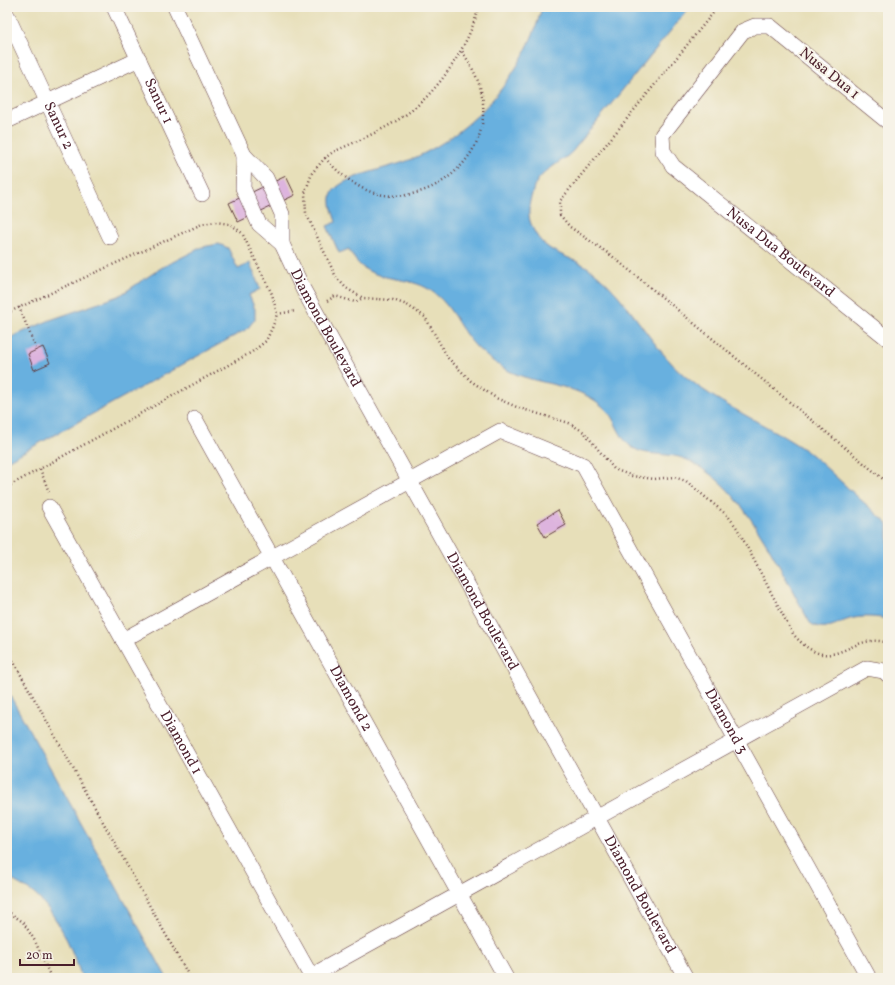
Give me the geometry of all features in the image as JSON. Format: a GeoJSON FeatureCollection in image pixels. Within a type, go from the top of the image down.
{"type":"FeatureCollection","features":[{"type":"Feature","properties":{"kind":"street","name":"Sanur 1"},"geometry":{"type":"LineString","coordinates":[[114,7],[202,194]]}},
{"type":"Feature","properties":{"kind":"street","name":"Diamond Boulevard"},"geometry":{"type":"LineString","coordinates":[[174,7],[244,155],[266,178],[282,214],[282,244]]}},
{"type":"Feature","properties":{"kind":"street","name":"Sanur 2"},"geometry":{"type":"LineString","coordinates":[[7,15],[110,237]]}},
{"type":"Feature","properties":{"kind":"street","name":"Nusa Dua 1"},"geometry":{"type":"LineString","coordinates":[[673,166],[663,151],[662,135],[744,31],[755,26],[770,26],[888,122]]}},
{"type":"Feature","properties":{"kind":"street"},"geometry":{"type":"LineString","coordinates":[[7,121],[139,59]]}},
{"type":"Feature","properties":{"kind":"street","name":"Diamond Boulevard"},"geometry":{"type":"LineString","coordinates":[[244,155],[243,188],[259,224],[282,244],[303,289],[686,978]]}},
{"type":"Feature","properties":{"kind":"street","name":"Nusa Dua Boulevard"},"geometry":{"type":"LineString","coordinates":[[673,166],[888,339]]}},
{"type":"Feature","properties":{"kind":"street","name":"Diamond 2"},"geometry":{"type":"LineString","coordinates":[[195,419],[506,978]]}},
{"type":"Feature","properties":{"kind":"street","name":"Diamond 3"},"geometry":{"type":"LineString","coordinates":[[409,481],[500,431],[583,465],[869,978]]}},
{"type":"Feature","properties":{"kind":"street"},"geometry":{"type":"LineString","coordinates":[[123,640],[409,481]]}},
{"type":"Feature","properties":{"kind":"street","name":"Diamond 1"},"geometry":{"type":"LineString","coordinates":[[49,507],[311,977]]}},
{"type":"Feature","properties":{"kind":"street"},"geometry":{"type":"LineString","coordinates":[[311,977],[867,668],[884,671],[888,675]]}},
{"type":"Feature","properties":{"kind":"path"},"geometry":{"type":"LineString","coordinates":[[479,7],[462,51],[444,76],[418,104],[392,123],[325,158],[312,173],[305,193],[306,213],[336,278],[346,288],[363,298],[393,300],[413,309],[425,318],[448,358],[471,381],[496,398],[519,408],[569,422],[584,432],[614,469],[632,476],[654,479],[674,476],[686,481],[728,516],[737,528],[793,634],[805,647],[821,654],[834,654],[865,642],[882,641],[888,643]]}},
{"type":"Feature","properties":{"kind":"path"},"geometry":{"type":"LineString","coordinates":[[718,7],[560,201],[560,215],[570,227],[612,256],[888,483]]}},
{"type":"Feature","properties":{"kind":"path"},"geometry":{"type":"LineString","coordinates":[[325,158],[341,175],[354,184],[361,188],[384,194],[407,195],[430,189],[450,177],[467,160],[478,139],[483,116],[482,93],[475,70],[462,51]]}},
{"type":"Feature","properties":{"kind":"path"},"geometry":{"type":"LineString","coordinates":[[7,314],[19,307],[202,224],[215,222],[230,224],[242,233],[272,294],[277,314],[266,341],[252,352],[7,487]]}},
{"type":"Feature","properties":{"kind":"path"},"geometry":{"type":"LineString","coordinates":[[19,307],[36,348]]}},
{"type":"Feature","properties":{"kind":"path"},"geometry":{"type":"LineString","coordinates":[[40,469],[49,490],[49,507]]}},
{"type":"Feature","properties":{"kind":"path"},"geometry":{"type":"LineString","coordinates":[[7,650],[190,978]]}},
{"type":"Feature","properties":{"kind":"path"},"geometry":{"type":"LineString","coordinates":[[7,911],[23,922],[35,940],[51,978]]}},
{"type":"Feature","properties":{"kind":"water"},"geometry":{"type":"Polygon","coordinates":[[[542,7],[690,7],[572,152],[539,178],[534,186],[530,200],[530,221],[535,233],[549,248],[585,266],[607,283],[662,352],[686,377],[727,405],[804,449],[888,524],[888,619],[858,617],[827,627],[816,626],[810,623],[764,540],[736,499],[720,483],[701,468],[692,462],[679,457],[638,451],[625,441],[608,412],[591,398],[568,388],[519,375],[508,371],[497,364],[468,338],[450,310],[442,300],[430,290],[413,283],[385,277],[367,270],[357,262],[349,249],[339,253],[327,226],[336,222],[332,209],[331,196],[336,188],[343,183],[361,175],[412,159],[435,147],[456,133],[476,116],[494,98],[510,77],[523,55],[534,31],[542,7]]]}},
{"type":"Feature","properties":{"kind":"water"},"geometry":{"type":"Polygon","coordinates":[[[219,244],[228,248],[238,269],[250,263],[260,289],[249,295],[255,309],[255,319],[247,329],[7,461],[7,339],[50,320],[119,296],[161,268],[202,247],[219,244]]]}},
{"type":"Feature","properties":{"kind":"water"},"geometry":{"type":"Polygon","coordinates":[[[7,690],[167,978],[82,978],[69,944],[50,911],[33,893],[7,877],[7,690]]]}},
{"type":"Feature","properties":{"kind":"building"},"geometry":{"type":"Polygon","coordinates":[[[286,176],[295,195],[238,222],[229,203],[286,176]]]}},
{"type":"Feature","properties":{"kind":"building"},"geometry":{"type":"Polygon","coordinates":[[[43,347],[50,363],[34,370],[28,354],[43,347]]]}},
{"type":"Feature","properties":{"kind":"building"},"geometry":{"type":"Polygon","coordinates":[[[558,510],[566,525],[545,537],[537,523],[558,510]]]}}]}
